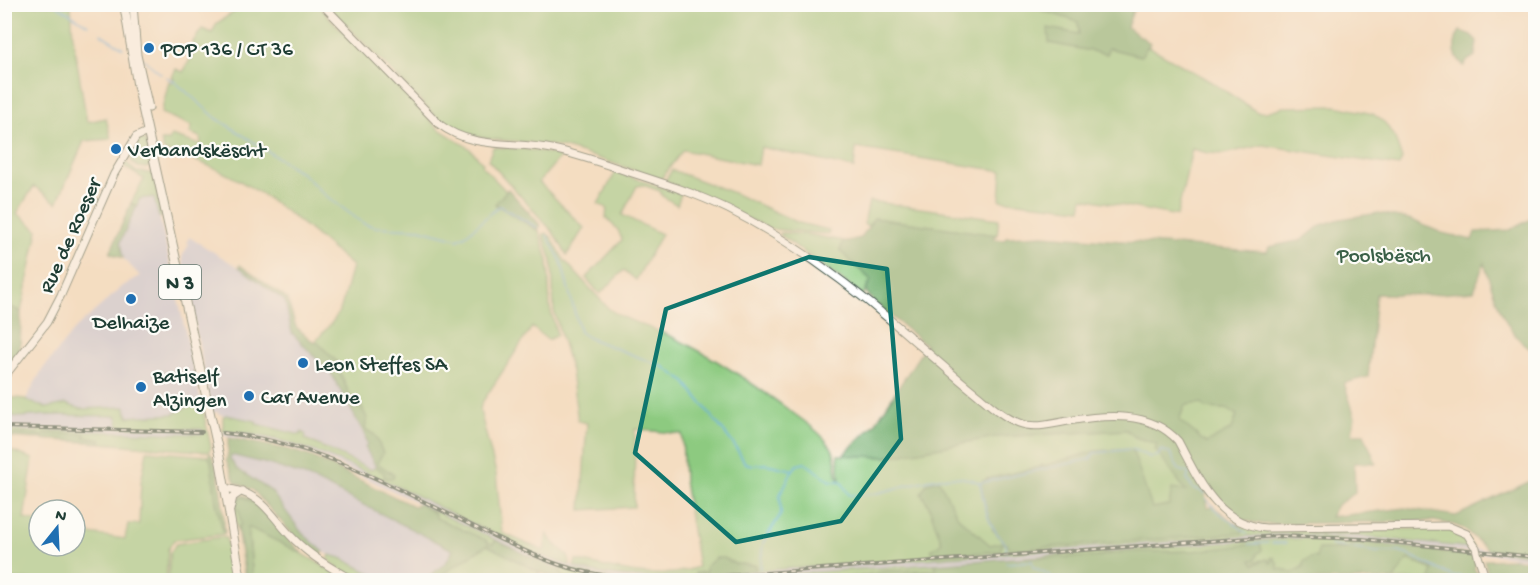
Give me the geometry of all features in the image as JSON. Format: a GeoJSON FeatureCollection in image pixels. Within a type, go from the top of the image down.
{"type":"FeatureCollection","features":[{"type":"Feature","properties":{"kind":"main road","name":"N 3"},"geometry":{"type":"LineString","coordinates":[[124,4],[129,44],[147,132],[219,454],[241,580]]}},
{"type":"Feature","properties":{"kind":"main road"},"geometry":{"type":"LineString","coordinates":[[134,4],[137,55],[149,108]]}},
{"type":"Feature","properties":{"kind":"main road"},"geometry":{"type":"LineString","coordinates":[[324,7],[440,124],[456,135],[480,142],[536,146],[565,152],[686,190],[728,209],[772,233],[863,298],[955,377],[1004,415],[1017,422],[1040,426],[1106,416],[1154,423],[1164,428],[1178,441],[1212,500],[1230,517],[1250,526],[1266,528],[1448,526],[1467,534],[1477,552],[1486,580]]}},
{"type":"Feature","properties":{"kind":"main road","name":"Rue de Roeser"},"geometry":{"type":"LineString","coordinates":[[4,377],[47,322],[62,295],[114,174],[136,137],[147,132]]}},
{"type":"Feature","properties":{"kind":"main road"},"geometry":{"type":"LineString","coordinates":[[224,488],[242,491],[260,501],[285,531],[309,554],[353,580]]}},
{"type":"Feature","properties":{"kind":"main road"},"geometry":{"type":"LineString","coordinates":[[229,515],[233,497],[242,491]]}},
{"type":"Feature","properties":{"kind":"highlighted area"},"geometry":{"type":"Polygon","coordinates":[[[809,257],[887,269],[901,439],[841,521],[736,542],[635,453],[666,309],[809,257]]]}},
{"type":"Feature","properties":{"kind":"shaded area"},"geometry":{"type":"Polygon","coordinates":[[[155,197],[201,400],[174,414],[148,417],[128,417],[92,409],[81,409],[66,404],[47,408],[27,401],[42,370],[75,329],[123,286],[140,276],[123,258],[120,242],[139,199],[155,197]]]}},
{"type":"Feature","properties":{"kind":"shaded area"},"geometry":{"type":"Polygon","coordinates":[[[189,237],[243,270],[286,301],[292,333],[332,375],[365,435],[368,445],[365,447],[376,467],[372,470],[305,438],[302,432],[300,435],[256,424],[256,421],[218,412],[212,413],[182,257],[189,244],[187,242],[189,237]]]}},
{"type":"Feature","properties":{"kind":"shaded area"},"geometry":{"type":"Polygon","coordinates":[[[4,415],[20,417],[117,416],[119,427],[201,429],[203,435],[5,430],[4,415]]]}},
{"type":"Feature","properties":{"kind":"shaded area"},"geometry":{"type":"Polygon","coordinates":[[[223,431],[245,433],[307,447],[370,474],[537,554],[580,569],[628,576],[676,577],[1278,534],[1357,536],[1535,555],[1535,559],[1321,538],[1277,539],[702,580],[615,580],[548,565],[323,458],[276,443],[223,436],[223,431]]]}},
{"type":"Feature","properties":{"kind":"shaded area"},"geometry":{"type":"Polygon","coordinates":[[[231,455],[308,477],[454,550],[446,563],[423,580],[383,580],[319,550],[302,533],[271,491],[237,469],[229,458],[231,455]]]}},
{"type":"Feature","properties":{"kind":"green space"},"geometry":{"type":"Polygon","coordinates":[[[4,5],[71,5],[73,38],[87,122],[106,118],[111,139],[84,141],[57,203],[34,186],[17,213],[38,230],[21,312],[9,306],[5,308],[4,5]]]}},
{"type":"Feature","properties":{"kind":"green space"},"geometry":{"type":"Polygon","coordinates":[[[245,5],[317,5],[439,129],[469,148],[483,163],[482,166],[506,191],[496,205],[539,231],[548,261],[550,308],[557,335],[548,340],[532,327],[481,404],[480,411],[496,473],[502,533],[544,551],[547,533],[549,538],[568,556],[570,566],[537,554],[390,483],[321,454],[273,439],[223,431],[223,417],[226,415],[256,421],[256,424],[300,435],[302,432],[306,435],[305,439],[371,470],[376,467],[393,478],[377,463],[337,362],[315,342],[341,308],[352,266],[265,196],[218,170],[164,151],[161,141],[169,141],[171,136],[201,145],[200,137],[190,133],[192,126],[161,113],[169,81],[172,83],[176,69],[183,72],[197,47],[192,43],[202,29],[212,33],[217,23],[245,5]]]}},
{"type":"Feature","properties":{"kind":"green space"},"geometry":{"type":"Polygon","coordinates":[[[327,5],[1026,5],[1079,22],[1079,34],[1107,53],[1107,48],[1141,56],[1148,46],[1213,83],[1257,112],[1283,107],[1336,106],[1373,114],[1385,123],[1395,138],[1402,159],[1399,166],[1263,145],[1223,154],[1192,149],[1177,216],[1083,198],[1081,209],[1000,200],[1002,171],[856,148],[854,168],[761,147],[758,165],[683,150],[661,179],[560,147],[484,138],[454,129],[440,121],[327,5]]]}},
{"type":"Feature","properties":{"kind":"green space"},"geometry":{"type":"Polygon","coordinates":[[[1026,5],[1135,5],[1127,27],[1150,43],[1141,56],[1108,48],[1107,54],[1049,43],[1048,28],[1079,34],[1078,22],[1026,5]]]}},
{"type":"Feature","properties":{"kind":"green space"},"geometry":{"type":"Polygon","coordinates":[[[1460,31],[1471,35],[1477,41],[1475,56],[1464,66],[1455,50],[1460,31]]]}},
{"type":"Feature","properties":{"kind":"green space"},"geometry":{"type":"Polygon","coordinates":[[[139,139],[144,139],[147,144],[151,164],[147,168],[138,167],[132,162],[130,152],[139,139]]]}},
{"type":"Feature","properties":{"kind":"green space"},"geometry":{"type":"Polygon","coordinates":[[[493,147],[533,150],[561,156],[539,182],[584,228],[567,255],[553,232],[488,160],[493,147]]]}},
{"type":"Feature","properties":{"kind":"green space"},"geometry":{"type":"Polygon","coordinates":[[[126,162],[136,172],[153,173],[162,217],[159,217],[154,197],[139,199],[137,206],[131,203],[144,179],[123,166],[126,162]]]}},
{"type":"Feature","properties":{"kind":"green space"},"geometry":{"type":"Polygon","coordinates":[[[672,170],[731,192],[799,223],[829,230],[828,234],[771,229],[665,181],[672,170]]]}},
{"type":"Feature","properties":{"kind":"green space"},"geometry":{"type":"Polygon","coordinates":[[[616,172],[681,194],[677,205],[662,196],[660,191],[643,185],[637,186],[622,215],[661,234],[636,280],[624,270],[600,294],[586,278],[622,240],[618,230],[606,218],[607,208],[598,204],[616,172]]]}},
{"type":"Feature","properties":{"kind":"green space"},"geometry":{"type":"Polygon","coordinates":[[[508,189],[540,225],[538,230],[495,204],[508,189]]]}},
{"type":"Feature","properties":{"kind":"green space"},"geometry":{"type":"Polygon","coordinates":[[[869,201],[999,219],[997,235],[875,218],[868,226],[864,224],[869,201]]]}},
{"type":"Feature","properties":{"kind":"green space"},"geometry":{"type":"Polygon","coordinates":[[[131,203],[137,206],[120,242],[123,258],[110,253],[131,203]]]}},
{"type":"Feature","properties":{"kind":"green space","name":"Poolsbësch"},"geometry":{"type":"Polygon","coordinates":[[[1379,213],[1409,219],[1442,233],[1472,240],[1475,232],[1510,230],[1535,217],[1535,352],[1515,335],[1508,324],[1497,301],[1484,263],[1474,291],[1427,295],[1376,294],[1368,377],[1344,383],[1355,417],[1352,434],[1364,434],[1376,463],[1354,463],[1355,493],[1337,505],[1330,517],[1405,508],[1456,516],[1535,479],[1535,555],[1488,550],[1464,529],[1434,521],[1263,524],[1241,520],[1205,491],[1207,508],[1214,507],[1244,530],[1241,533],[1023,549],[1009,548],[1003,543],[1000,551],[933,556],[931,550],[942,542],[928,504],[921,493],[927,483],[939,480],[958,517],[990,545],[1003,542],[993,528],[985,507],[980,483],[986,479],[1040,467],[1095,451],[1132,449],[1152,508],[1169,505],[1172,489],[1186,491],[1155,449],[1157,444],[1135,437],[1127,430],[995,437],[886,457],[843,455],[875,424],[926,345],[874,302],[866,292],[871,280],[840,251],[843,242],[861,238],[874,218],[997,235],[993,239],[1005,240],[1006,237],[1043,235],[1267,252],[1269,247],[1302,240],[1321,225],[1340,219],[1379,213]],[[1202,403],[1185,405],[1179,420],[1206,443],[1232,429],[1237,415],[1227,409],[1205,408],[1202,403]]]}},
{"type":"Feature","properties":{"kind":"green space"},"geometry":{"type":"Polygon","coordinates":[[[546,233],[551,237],[564,260],[609,309],[704,353],[813,428],[833,451],[840,482],[838,455],[886,457],[995,437],[1127,430],[1135,437],[1158,444],[1186,492],[1169,505],[1152,508],[1042,465],[992,529],[1010,548],[1023,549],[1244,531],[1235,523],[1252,528],[1445,529],[1462,535],[1473,548],[1357,536],[1278,534],[755,571],[756,565],[735,564],[724,558],[706,572],[696,573],[696,576],[681,577],[619,576],[574,567],[576,560],[622,571],[667,574],[698,567],[684,480],[682,434],[635,429],[634,507],[581,510],[587,423],[578,421],[571,371],[554,311],[552,261],[543,235],[546,233]],[[921,493],[928,504],[942,543],[967,553],[1000,551],[1002,543],[990,545],[958,517],[921,493]]]}},
{"type":"Feature","properties":{"kind":"green space"},"geometry":{"type":"Polygon","coordinates":[[[779,234],[805,234],[849,242],[843,243],[840,251],[871,280],[863,295],[779,234]]]}},
{"type":"Feature","properties":{"kind":"green space"},"geometry":{"type":"Polygon","coordinates":[[[240,265],[287,299],[296,327],[318,343],[337,362],[355,408],[361,406],[367,418],[365,429],[375,435],[383,453],[377,463],[394,475],[393,478],[384,478],[384,473],[376,467],[365,447],[367,444],[365,435],[332,375],[292,333],[285,301],[239,267],[240,265]]]}},
{"type":"Feature","properties":{"kind":"green space"},"geometry":{"type":"Polygon","coordinates":[[[9,306],[21,312],[20,354],[5,374],[5,308],[9,306]]]}},
{"type":"Feature","properties":{"kind":"green space"},"geometry":{"type":"Polygon","coordinates":[[[7,381],[9,388],[5,397],[26,399],[47,408],[66,404],[81,409],[125,407],[128,417],[174,414],[201,400],[211,447],[209,452],[100,443],[100,440],[85,437],[85,435],[41,437],[40,435],[5,434],[5,430],[38,432],[39,430],[203,434],[201,429],[119,427],[117,416],[20,417],[5,415],[4,384],[7,381]]]}},
{"type":"Feature","properties":{"kind":"green space"},"geometry":{"type":"Polygon","coordinates":[[[1203,403],[1205,408],[1227,409],[1237,415],[1232,429],[1206,444],[1179,420],[1185,405],[1203,403]]]}},
{"type":"Feature","properties":{"kind":"green space"},"geometry":{"type":"Polygon","coordinates":[[[46,433],[85,434],[85,437],[101,440],[100,443],[5,437],[5,434],[40,435],[42,437],[46,433]]]}},
{"type":"Feature","properties":{"kind":"green space"},"geometry":{"type":"Polygon","coordinates":[[[229,438],[286,449],[312,457],[413,506],[420,504],[434,513],[436,518],[486,540],[488,543],[493,544],[496,540],[559,569],[565,579],[561,580],[539,572],[487,545],[433,580],[433,573],[446,563],[453,550],[308,477],[231,455],[230,459],[237,469],[271,491],[302,533],[324,552],[320,555],[295,537],[253,490],[235,482],[226,460],[229,438]]]}},
{"type":"Feature","properties":{"kind":"green space"},"geometry":{"type":"Polygon","coordinates":[[[4,448],[33,459],[24,519],[27,520],[27,558],[87,558],[87,534],[125,539],[128,524],[139,524],[141,482],[147,451],[208,456],[211,461],[216,502],[224,534],[174,540],[168,549],[166,580],[5,580],[4,448]]]}},
{"type":"Feature","properties":{"kind":"green space"},"geometry":{"type":"Polygon","coordinates":[[[210,453],[219,479],[225,532],[223,532],[216,502],[211,461],[208,456],[210,453]]]}},
{"type":"Feature","properties":{"kind":"green space"},"geometry":{"type":"Polygon","coordinates":[[[244,495],[258,502],[286,536],[248,499],[239,510],[241,524],[238,528],[247,580],[245,580],[233,503],[244,495]]]}},
{"type":"Feature","properties":{"kind":"green space"},"geometry":{"type":"Polygon","coordinates":[[[244,497],[255,504],[303,554],[248,527],[253,580],[247,580],[238,528],[241,524],[239,510],[235,509],[238,499],[244,497]]]}},
{"type":"Feature","properties":{"kind":"green space"},"geometry":{"type":"Polygon","coordinates":[[[420,504],[496,540],[493,544],[488,543],[486,540],[436,518],[434,513],[420,504]]]}},
{"type":"Feature","properties":{"kind":"green space"},"geometry":{"type":"Polygon","coordinates":[[[248,526],[303,554],[347,580],[253,580],[248,526]]]}},
{"type":"Feature","properties":{"kind":"green space"},"geometry":{"type":"Polygon","coordinates":[[[226,538],[235,580],[168,580],[170,553],[176,544],[226,538]]]}},
{"type":"Feature","properties":{"kind":"green space"},"geometry":{"type":"Polygon","coordinates":[[[1321,538],[1357,541],[1348,549],[1335,548],[1292,573],[1278,569],[1275,558],[1269,563],[1261,560],[1254,564],[1251,560],[1256,560],[1185,551],[1108,553],[1097,557],[1013,558],[1277,539],[1321,538]]]}},
{"type":"Feature","properties":{"kind":"green space"},"geometry":{"type":"Polygon","coordinates":[[[1357,541],[1473,555],[1476,563],[1474,569],[1483,580],[1430,580],[1433,569],[1408,559],[1393,580],[835,580],[890,571],[937,570],[935,564],[1013,558],[1097,557],[1118,553],[1195,550],[1260,543],[1262,550],[1257,554],[1256,560],[1251,560],[1254,564],[1267,559],[1270,563],[1273,557],[1278,564],[1278,569],[1292,573],[1303,567],[1304,561],[1316,558],[1319,549],[1348,549],[1357,541]]]}},
{"type":"Feature","properties":{"kind":"green space"},"geometry":{"type":"Polygon","coordinates":[[[487,545],[539,572],[539,580],[433,580],[487,545]]]}},
{"type":"Feature","properties":{"kind":"green space"},"geometry":{"type":"Polygon","coordinates":[[[330,555],[341,558],[383,580],[353,577],[328,559],[330,555]]]}},
{"type":"Feature","properties":{"kind":"green space"},"geometry":{"type":"Polygon","coordinates":[[[716,558],[724,558],[735,564],[756,565],[755,571],[696,576],[695,573],[706,572],[706,566],[716,558]]]}},
{"type":"Feature","properties":{"kind":"green space"},"geometry":{"type":"Polygon","coordinates":[[[1407,559],[1433,570],[1430,580],[1393,580],[1407,559]]]}},
{"type":"Feature","properties":{"kind":"green space"},"geometry":{"type":"Polygon","coordinates":[[[1484,560],[1535,561],[1535,580],[1490,580],[1484,560]]]}},
{"type":"Feature","properties":{"kind":"green space"},"geometry":{"type":"Polygon","coordinates":[[[935,564],[937,570],[890,571],[835,580],[702,580],[935,564]]]}},
{"type":"Feature","properties":{"kind":"green space"},"geometry":{"type":"Polygon","coordinates":[[[559,569],[615,580],[562,580],[565,579],[559,569]]]}},
{"type":"Feature","properties":{"kind":"green space"},"geometry":{"type":"Polygon","coordinates":[[[433,573],[433,580],[423,580],[433,573]]]}},
{"type":"Feature","properties":{"kind":"waterway"},"geometry":{"type":"LineString","coordinates":[[55,4],[88,25]]}},
{"type":"Feature","properties":{"kind":"waterway"},"geometry":{"type":"LineString","coordinates":[[101,34],[123,48]]}},
{"type":"Feature","properties":{"kind":"waterway"},"geometry":{"type":"LineString","coordinates":[[142,58],[161,74]]}},
{"type":"Feature","properties":{"kind":"waterway"},"geometry":{"type":"LineString","coordinates":[[166,77],[174,81],[216,118],[303,174],[325,195],[364,224],[376,227],[420,229],[458,239],[466,235],[499,206],[538,228]]}},
{"type":"Feature","properties":{"kind":"waterway"},"geometry":{"type":"LineString","coordinates":[[547,235],[561,261],[580,332],[589,338],[664,367],[685,382],[735,446],[745,463],[766,464],[793,470],[797,465],[805,463],[831,481],[841,481],[849,495],[864,495],[941,478],[955,477],[980,483],[1090,459],[1094,453],[1132,449],[1150,457],[1158,456],[1161,450],[1170,453],[1179,470],[1189,473],[1187,479],[1193,489],[1202,491],[1204,494]]}},
{"type":"Feature","properties":{"kind":"waterway"},"geometry":{"type":"LineString","coordinates":[[760,569],[763,543],[781,514],[780,495],[792,471]]}},
{"type":"Feature","properties":{"kind":"waterway"},"geometry":{"type":"LineString","coordinates":[[980,483],[988,516],[994,530],[1006,545],[1006,552]]}},
{"type":"Feature","properties":{"kind":"waterway"},"geometry":{"type":"LineString","coordinates":[[1206,498],[1217,511],[1247,533]]}},
{"type":"Feature","properties":{"kind":"waterway"},"geometry":{"type":"LineString","coordinates":[[1249,544],[1268,543]]}},
{"type":"Feature","properties":{"kind":"waterway"},"geometry":{"type":"LineString","coordinates":[[1272,543],[1286,543]]}},
{"type":"Feature","properties":{"kind":"waterway"},"geometry":{"type":"LineString","coordinates":[[1330,545],[1375,552],[1398,552],[1454,577],[1459,576],[1469,580]]}},
{"type":"Feature","properties":{"kind":"waterway"},"geometry":{"type":"LineString","coordinates":[[1006,562],[1032,561],[1033,567],[1055,580]]}},
{"type":"Feature","properties":{"kind":"railway"},"geometry":{"type":"LineString","coordinates":[[4,427],[202,432]]}},
{"type":"Feature","properties":{"kind":"railway"},"geometry":{"type":"LineString","coordinates":[[223,433],[258,438],[325,457],[358,470],[541,558],[590,573],[620,578],[681,579],[1278,536],[1362,539],[1536,557]]}},
{"type":"Feature","properties":{"kind":"place","name":"POP 136 / CT 36"},"geometry":{"type":"Point","coordinates":[149,48]}},
{"type":"Feature","properties":{"kind":"place","name":"Verbandskëscht"},"geometry":{"type":"Point","coordinates":[116,149]}},
{"type":"Feature","properties":{"kind":"place","name":"Delhaize"},"geometry":{"type":"Point","coordinates":[131,299]}},
{"type":"Feature","properties":{"kind":"place","name":"Leon Steffes SA"},"geometry":{"type":"Point","coordinates":[303,363]}},
{"type":"Feature","properties":{"kind":"place","name":"Batiself Alzingen"},"geometry":{"type":"Point","coordinates":[141,387]}},
{"type":"Feature","properties":{"kind":"place","name":"Car Avenue"},"geometry":{"type":"Point","coordinates":[249,396]}}]}
